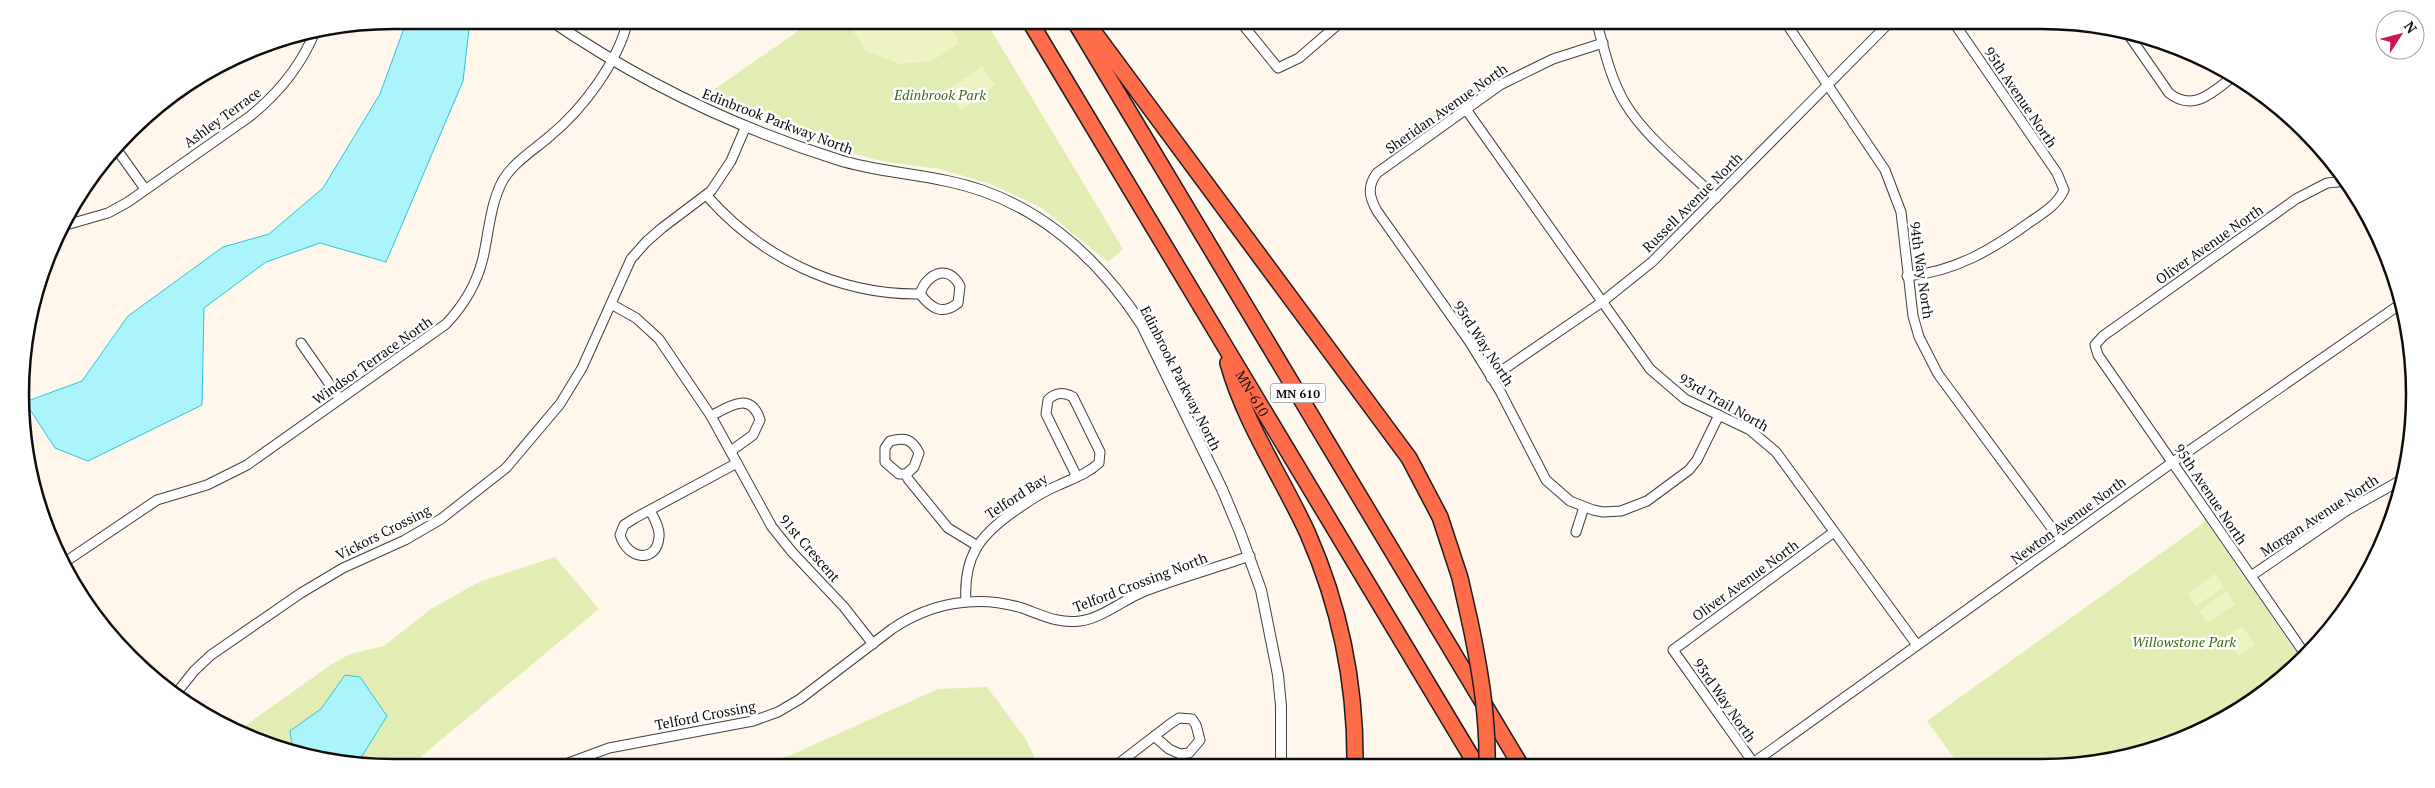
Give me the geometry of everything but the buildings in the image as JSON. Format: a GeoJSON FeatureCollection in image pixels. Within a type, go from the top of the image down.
{"type":"FeatureCollection","features":[{"type":"Feature","properties":{"kind":"highway","name":"MN-610"},"geometry":{"type":"LineString","coordinates":[[1034,29],[1473,759]]}},
{"type":"Feature","properties":{"kind":"highway","name":"MN 610"},"geometry":{"type":"LineString","coordinates":[[1079,29],[1517,759]]}},
{"type":"Feature","properties":{"kind":"highway"},"geometry":{"type":"LineString","coordinates":[[1093,29],[1409,458],[1440,517],[1460,578],[1483,683],[1487,759]]}},
{"type":"Feature","properties":{"kind":"highway"},"geometry":{"type":"LineString","coordinates":[[1222,342],[1236,394],[1308,534],[1328,589],[1345,653],[1350,684],[1355,759]]}},
{"type":"Feature","properties":{"kind":"street","name":"Edinbrook Parkway North"},"geometry":{"type":"LineString","coordinates":[[564,29],[610,60],[675,95],[746,126],[840,160],[867,167],[949,181],[982,192],[1028,212],[1066,237],[1108,277],[1142,325],[1222,489],[1250,556],[1261,590],[1274,650],[1281,706],[1281,759]]}},
{"type":"Feature","properties":{"kind":"street","name":"Windsor Terrace North"},"geometry":{"type":"LineString","coordinates":[[68,560],[157,500],[207,485],[247,465],[432,336],[459,310],[477,276],[493,206],[504,178],[514,166],[566,122],[580,107],[610,60],[626,29]]}},
{"type":"Feature","properties":{"kind":"street"},"geometry":{"type":"LineString","coordinates":[[1247,29],[1278,68],[1299,58],[1333,29]]}},
{"type":"Feature","properties":{"kind":"street"},"geometry":{"type":"LineString","coordinates":[[1599,29],[1617,88],[1633,115],[1716,198]]}},
{"type":"Feature","properties":{"kind":"street","name":"94th Way North"},"geometry":{"type":"LineString","coordinates":[[1790,29],[1875,152],[1894,191],[1901,212],[1913,316],[1927,356],[2062,542]]}},
{"type":"Feature","properties":{"kind":"street","name":"Russell Avenue North"},"geometry":{"type":"LineString","coordinates":[[1491,378],[1602,302],[1652,262],[1883,29]]}},
{"type":"Feature","properties":{"kind":"street","name":"95th Avenue North"},"geometry":{"type":"LineString","coordinates":[[1907,276],[1943,270],[1985,252],[2052,206],[2064,190],[2057,173],[1958,29]]}},
{"type":"Feature","properties":{"kind":"street","name":"Ashley Terrace"},"geometry":{"type":"LineString","coordinates":[[71,224],[108,214],[268,102],[299,64],[311,38]]}},
{"type":"Feature","properties":{"kind":"street"},"geometry":{"type":"LineString","coordinates":[[2132,40],[2169,93],[2185,102],[2202,99],[2228,81]]}},
{"type":"Feature","properties":{"kind":"street","name":"Sheridan Avenue North"},"geometry":{"type":"LineString","coordinates":[[1370,185],[1384,167],[1465,108],[1526,70],[1603,43]]}},
{"type":"Feature","properties":{"kind":"street","name":"93rd Trail North"},"geometry":{"type":"LineString","coordinates":[[1465,108],[1650,369],[1685,399],[1750,430],[1776,452],[1917,646]]}},
{"type":"Feature","properties":{"kind":"street","name":"Vickors Crossing"},"geometry":{"type":"LineString","coordinates":[[179,689],[211,655],[301,593],[343,568],[405,540],[441,520],[506,468],[560,404],[582,368],[632,260],[646,242],[707,196],[731,161],[746,126]]}},
{"type":"Feature","properties":{"kind":"street"},"geometry":{"type":"LineString","coordinates":[[119,153],[145,189]]}},
{"type":"Feature","properties":{"kind":"street","name":"Oliver Avenue North"},"geometry":{"type":"LineString","coordinates":[[2096,345],[2103,336],[2296,199],[2327,183],[2338,182]]}},
{"type":"Feature","properties":{"kind":"street","name":"93rd Way North"},"geometry":{"type":"LineString","coordinates":[[1370,185],[1370,197],[1377,211],[1469,341],[1546,480],[1559,493],[1584,507],[1611,512],[1630,508],[1647,501],[1679,479],[1693,465],[1719,415]]}},
{"type":"Feature","properties":{"kind":"street"},"geometry":{"type":"LineString","coordinates":[[707,196],[738,227],[762,246],[796,266],[847,285],[877,292],[920,294],[935,310],[952,308],[958,303],[961,293],[957,279],[945,272],[937,273],[928,278],[922,285],[920,294]]}},
{"type":"Feature","properties":{"kind":"street","name":"91st Crescent"},"geometry":{"type":"LineString","coordinates":[[611,304],[636,318],[659,339],[711,416],[772,527],[792,552],[844,607],[873,644]]}},
{"type":"Feature","properties":{"kind":"street","name":"Newton Avenue North"},"geometry":{"type":"LineString","coordinates":[[1761,759],[2173,462],[2396,307]]}},
{"type":"Feature","properties":{"kind":"street"},"geometry":{"type":"LineString","coordinates":[[301,343],[340,399]]}},
{"type":"Feature","properties":{"kind":"street","name":"95th Avenue North"},"geometry":{"type":"LineString","coordinates":[[2096,345],[2098,356],[2302,649]]}},
{"type":"Feature","properties":{"kind":"street","name":"Telford Bay"},"geometry":{"type":"LineString","coordinates":[[966,602],[966,577],[976,546],[997,523],[1031,499],[1087,474],[1099,463],[1100,452],[1073,397],[1068,394],[1059,393],[1048,400],[1046,414],[1077,478]]}},
{"type":"Feature","properties":{"kind":"street"},"geometry":{"type":"LineString","coordinates":[[711,416],[736,403],[751,405],[758,412],[760,420],[754,435],[731,451]]}},
{"type":"Feature","properties":{"kind":"street"},"geometry":{"type":"LineString","coordinates":[[906,438],[916,447],[919,454],[917,461],[906,474],[895,471],[885,462],[885,448],[890,441],[906,438]]}},
{"type":"Feature","properties":{"kind":"street"},"geometry":{"type":"LineString","coordinates":[[650,510],[658,526],[659,536],[656,546],[651,553],[642,556],[630,553],[624,546],[620,535],[624,525],[650,510],[736,463]]}},
{"type":"Feature","properties":{"kind":"street"},"geometry":{"type":"LineString","coordinates":[[906,474],[948,528],[976,546]]}},
{"type":"Feature","properties":{"kind":"street","name":"Morgan Avenue North"},"geometry":{"type":"LineString","coordinates":[[2251,576],[2346,511],[2395,483]]}},
{"type":"Feature","properties":{"kind":"street"},"geometry":{"type":"LineString","coordinates":[[1576,532],[1584,507]]}},
{"type":"Feature","properties":{"kind":"street","name":"Oliver Avenue North"},"geometry":{"type":"LineString","coordinates":[[1673,650],[1834,532]]}},
{"type":"Feature","properties":{"kind":"street","name":"Telford Crossing North"},"geometry":{"type":"LineString","coordinates":[[873,644],[904,621],[919,614],[966,602],[1009,605],[1059,621],[1082,621],[1144,592],[1250,556]]}},
{"type":"Feature","properties":{"kind":"street","name":"Telford Crossing"},"geometry":{"type":"LineString","coordinates":[[579,759],[609,748],[754,721],[778,712],[800,699],[873,644]]}},
{"type":"Feature","properties":{"kind":"street","name":"93rd Way North"},"geometry":{"type":"LineString","coordinates":[[1673,650],[1750,759]]}},
{"type":"Feature","properties":{"kind":"street"},"geometry":{"type":"LineString","coordinates":[[1124,759],[1154,736],[1170,724],[1185,717],[1192,719],[1196,725],[1200,740],[1189,753],[1180,754],[1154,736]]}},
{"type":"Feature","properties":{"kind":"green space","name":"Edinbrook Park"},"geometry":{"type":"Polygon","coordinates":[[[801,29],[990,29],[1123,249],[1108,262],[1042,208],[991,184],[940,169],[886,162],[839,150],[709,93],[801,29]]]}},
{"type":"Feature","properties":{"kind":"green space"},"geometry":{"type":"Polygon","coordinates":[[[852,29],[952,29],[959,43],[932,61],[900,64],[866,51],[852,29]]]}},
{"type":"Feature","properties":{"kind":"green space"},"geometry":{"type":"Polygon","coordinates":[[[982,66],[995,85],[961,110],[947,91],[982,66]]]}},
{"type":"Feature","properties":{"kind":"green space","name":"Willowstone Park"},"geometry":{"type":"Polygon","coordinates":[[[2206,521],[2297,654],[2282,669],[2244,698],[2203,722],[2158,740],[2112,752],[2065,758],[1955,759],[1927,721],[2206,521]]]}},
{"type":"Feature","properties":{"kind":"green space"},"geometry":{"type":"Polygon","coordinates":[[[555,557],[599,609],[418,759],[370,758],[323,752],[299,747],[244,727],[332,664],[350,654],[384,646],[431,609],[479,582],[555,557]]]}},
{"type":"Feature","properties":{"kind":"green space"},"geometry":{"type":"Polygon","coordinates":[[[2215,574],[2224,587],[2196,606],[2187,594],[2215,574]]]}},
{"type":"Feature","properties":{"kind":"green space"},"geometry":{"type":"Polygon","coordinates":[[[2226,591],[2235,604],[2208,623],[2199,611],[2226,591]]]}},
{"type":"Feature","properties":{"kind":"green space"},"geometry":{"type":"Polygon","coordinates":[[[2242,626],[2255,645],[2239,656],[2226,637],[2242,626]]]}},
{"type":"Feature","properties":{"kind":"green space"},"geometry":{"type":"Polygon","coordinates":[[[987,687],[1025,738],[1036,759],[778,759],[791,755],[938,689],[987,687]]]}},
{"type":"Feature","properties":{"kind":"water"},"geometry":{"type":"Polygon","coordinates":[[[404,29],[469,29],[463,81],[386,262],[320,243],[266,262],[204,308],[202,405],[88,461],[55,448],[30,409],[29,400],[82,381],[128,316],[223,247],[269,234],[323,188],[380,94],[404,29]]]}},
{"type":"Feature","properties":{"kind":"water"},"geometry":{"type":"Polygon","coordinates":[[[345,675],[360,677],[387,716],[361,757],[323,752],[292,745],[290,731],[321,709],[345,675]]]}}]}
